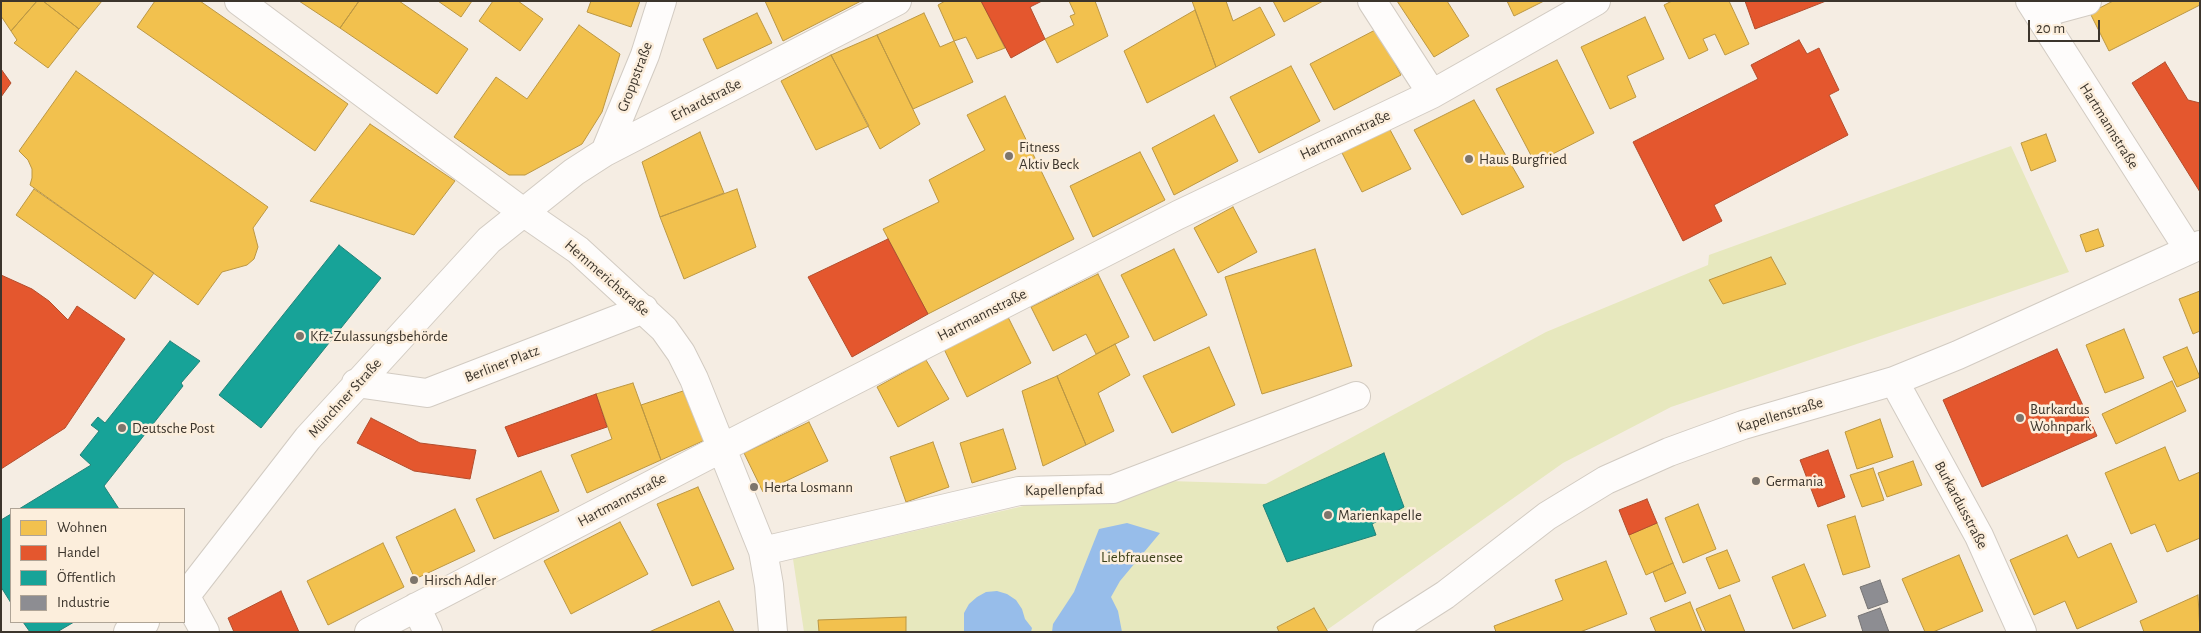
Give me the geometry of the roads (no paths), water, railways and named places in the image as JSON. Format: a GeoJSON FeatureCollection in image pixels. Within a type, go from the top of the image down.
{"type":"FeatureCollection","features":[{"type":"Feature","properties":{"kind":"street","name":"Groppstraße"},"geometry":{"type":"LineString","coordinates":[[606,152],[645,55],[662,1]]}},
{"type":"Feature","properties":{"kind":"street","name":"Erhardstraße"},"geometry":{"type":"LineString","coordinates":[[522,212],[574,172],[606,152],[897,1]]}},
{"type":"Feature","properties":{"kind":"street"},"geometry":{"type":"LineString","coordinates":[[1372,1],[1432,94]]}},
{"type":"Feature","properties":{"kind":"street","name":"Hartmannstraße"},"geometry":{"type":"LineString","coordinates":[[369,632],[722,448],[1178,215],[1432,94],[1596,1]]}},
{"type":"Feature","properties":{"kind":"street"},"geometry":{"type":"LineString","coordinates":[[2034,8],[2087,1]]}},
{"type":"Feature","properties":{"kind":"street","name":"Hemmerichstraße"},"geometry":{"type":"LineString","coordinates":[[243,2],[522,212],[578,250],[664,329],[681,353],[722,448],[763,551],[773,632]]}},
{"type":"Feature","properties":{"kind":"street","name":"Hartmannstraße"},"geometry":{"type":"LineString","coordinates":[[2034,8],[2194,248]]}},
{"type":"Feature","properties":{"kind":"street","name":"Münchner Straße"},"geometry":{"type":"LineString","coordinates":[[185,598],[308,438],[489,240],[522,212]]}},
{"type":"Feature","properties":{"kind":"street","name":"Kapellenstraße"},"geometry":{"type":"LineString","coordinates":[[1386,632],[1446,595],[1547,516],[1606,480],[1669,452],[1743,425],[1894,381],[1958,355],[2194,248]]}},
{"type":"Feature","properties":{"kind":"street","name":"Berliner Platz"},"geometry":{"type":"LineString","coordinates":[[356,384],[427,393],[644,309]]}},
{"type":"Feature","properties":{"kind":"street","name":"Burkardusstraße"},"geometry":{"type":"LineString","coordinates":[[1894,381],[1979,536],[2022,632]]}},
{"type":"Feature","properties":{"kind":"street","name":"Kapellenpfad"},"geometry":{"type":"LineString","coordinates":[[763,551],[1020,491],[1113,490],[1356,396]]}},
{"type":"Feature","properties":{"kind":"street"},"geometry":{"type":"LineString","coordinates":[[185,598],[205,632]]}},
{"type":"Feature","properties":{"kind":"street"},"geometry":{"type":"LineString","coordinates":[[416,608],[428,632]]}},
{"type":"Feature","properties":{"kind":"street"},"geometry":{"type":"LineString","coordinates":[[128,632],[143,623]]}},
{"type":"Feature","properties":{"kind":"water","name":"Liebfrauensee"},"geometry":{"type":"Polygon","coordinates":[[[1127,523],[1160,533],[1120,581],[1111,597],[1118,611],[1122,632],[1052,632],[1053,624],[1074,592],[1099,529],[1127,523]]]}},
{"type":"Feature","properties":{"kind":"water"},"geometry":{"type":"Polygon","coordinates":[[[997,591],[1007,594],[1016,600],[1022,609],[1025,619],[1032,628],[1031,632],[964,632],[964,613],[969,604],[986,592],[997,591]]]}},
{"type":"Feature","properties":{"kind":"place","name":"Fitness Aktiv Beck"},"geometry":{"type":"Point","coordinates":[1009,156]}},
{"type":"Feature","properties":{"kind":"place","name":"Haus Burgfried"},"geometry":{"type":"Point","coordinates":[1469,159]}},
{"type":"Feature","properties":{"kind":"place","name":"Kfz-Zulassungsbehörde"},"geometry":{"type":"Point","coordinates":[300,336]}},
{"type":"Feature","properties":{"kind":"place","name":"Burkardus Wohnpark"},"geometry":{"type":"Point","coordinates":[2020,418]}},
{"type":"Feature","properties":{"kind":"place","name":"Deutsche Post"},"geometry":{"type":"Point","coordinates":[122,428]}},
{"type":"Feature","properties":{"kind":"place","name":"Germania"},"geometry":{"type":"Point","coordinates":[1756,481]}},
{"type":"Feature","properties":{"kind":"place","name":"Herta Losmann"},"geometry":{"type":"Point","coordinates":[754,487]}},
{"type":"Feature","properties":{"kind":"place","name":"Marienkapelle"},"geometry":{"type":"Point","coordinates":[1328,515]}},
{"type":"Feature","properties":{"kind":"place","name":"Hirsch Adler"},"geometry":{"type":"Point","coordinates":[414,580]}}]}
